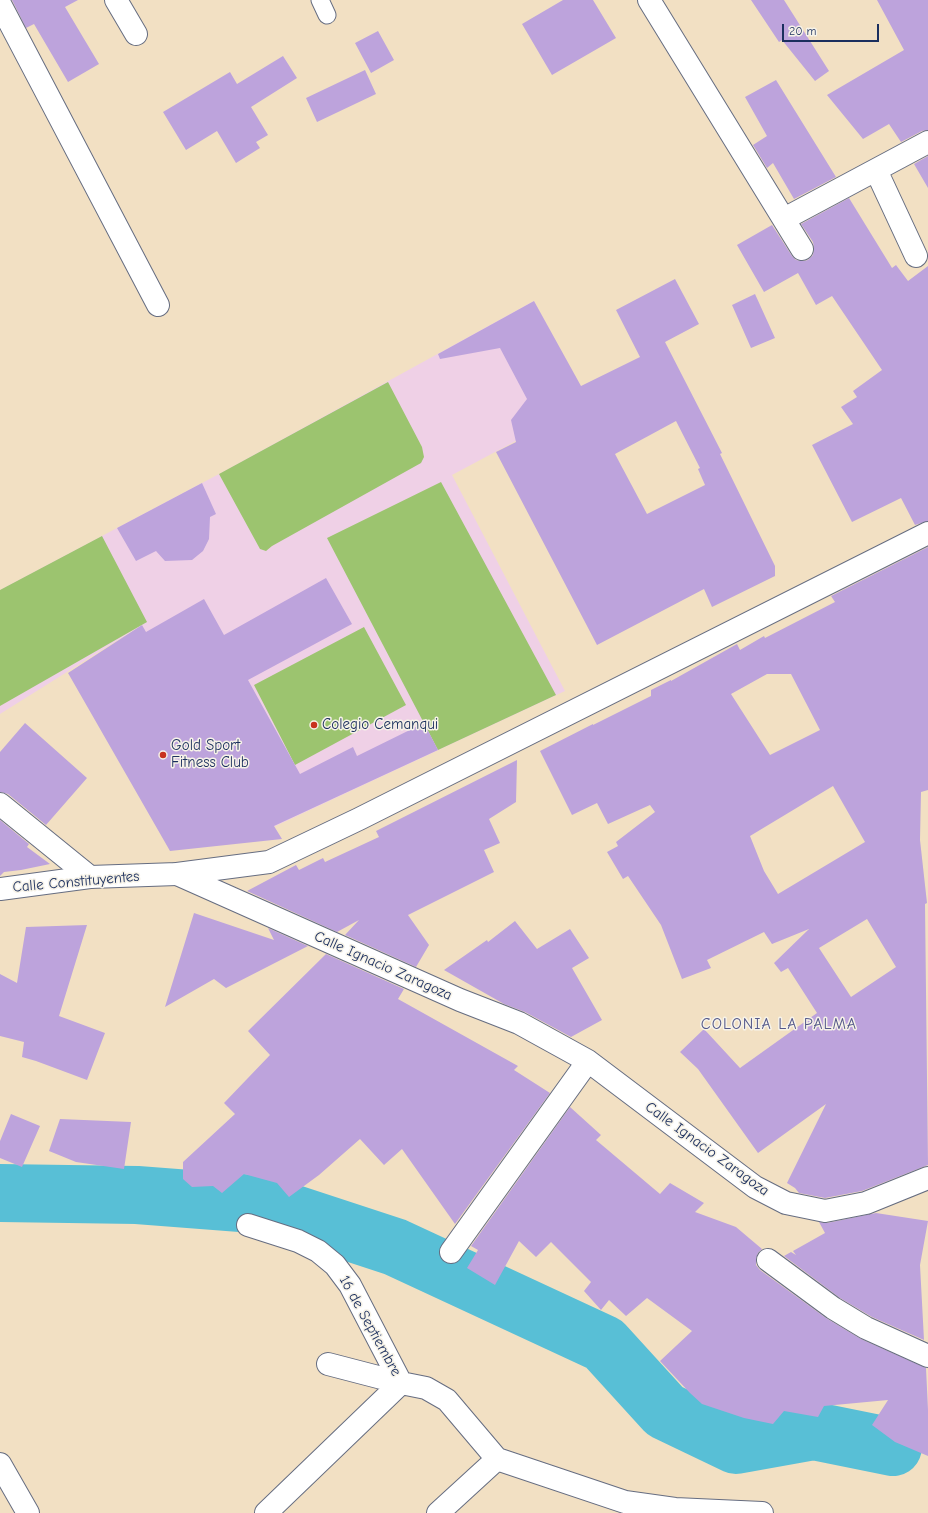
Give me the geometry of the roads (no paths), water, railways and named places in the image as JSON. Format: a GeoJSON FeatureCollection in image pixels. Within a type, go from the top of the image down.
{"type":"FeatureCollection","features":[{"type":"Feature","properties":{"kind":"street"},"geometry":{"type":"LineString","coordinates":[[116,0],[136,34]]}},
{"type":"Feature","properties":{"kind":"street"},"geometry":{"type":"LineString","coordinates":[[649,0],[802,249]]}},
{"type":"Feature","properties":{"kind":"street"},"geometry":{"type":"LineString","coordinates":[[0,4],[158,305]]}},
{"type":"Feature","properties":{"kind":"street"},"geometry":{"type":"LineString","coordinates":[[784,219],[928,142]]}},
{"type":"Feature","properties":{"kind":"street"},"geometry":{"type":"LineString","coordinates":[[876,170],[916,256]]}},
{"type":"Feature","properties":{"kind":"street","name":"Calle Constituyentes"},"geometry":{"type":"LineString","coordinates":[[0,889],[90,877],[177,874],[269,862],[366,815],[928,533]]}},
{"type":"Feature","properties":{"kind":"street"},"geometry":{"type":"LineString","coordinates":[[0,804],[90,877]]}},
{"type":"Feature","properties":{"kind":"street","name":"Calle Ignacio Zaragoza"},"geometry":{"type":"LineString","coordinates":[[177,874],[460,1000],[519,1023],[588,1061],[755,1187],[786,1204],[825,1211],[866,1203],[928,1178]]}},
{"type":"Feature","properties":{"kind":"street"},"geometry":{"type":"LineString","coordinates":[[451,1252],[588,1061]]}},
{"type":"Feature","properties":{"kind":"street","name":"16 de Septiembre"},"geometry":{"type":"LineString","coordinates":[[248,1225],[298,1241],[318,1251],[335,1265],[350,1285],[401,1383],[426,1388],[447,1400],[497,1459]]}},
{"type":"Feature","properties":{"kind":"street"},"geometry":{"type":"LineString","coordinates":[[768,1260],[833,1308],[866,1328],[928,1356]]}},
{"type":"Feature","properties":{"kind":"street"},"geometry":{"type":"LineString","coordinates":[[328,1364],[401,1383]]}},
{"type":"Feature","properties":{"kind":"street"},"geometry":{"type":"LineString","coordinates":[[266,1513],[401,1383]]}},
{"type":"Feature","properties":{"kind":"street"},"geometry":{"type":"LineString","coordinates":[[438,1513],[497,1459],[625,1502],[675,1509],[762,1513]]}},
{"type":"Feature","properties":{"kind":"street"},"geometry":{"type":"LineString","coordinates":[[0,1464],[28,1513]]}},
{"type":"Feature","properties":{"kind":"waterway"},"geometry":{"type":"LineString","coordinates":[[0,1193],[137,1195],[267,1205],[395,1247],[604,1344],[665,1411],[736,1445],[814,1431],[893,1447]]}},
{"type":"Feature","properties":{"kind":"place","name":"Colegio Cemanqui"},"geometry":{"type":"Point","coordinates":[314,725]}},
{"type":"Feature","properties":{"kind":"place","name":"Gold Sport Fitness Club"},"geometry":{"type":"Point","coordinates":[163,755]}},
{"type":"Feature","properties":{"kind":"district","name":"COLONIA LA PALMA"},"geometry":{"type":"Point","coordinates":[779,1024]}}]}
